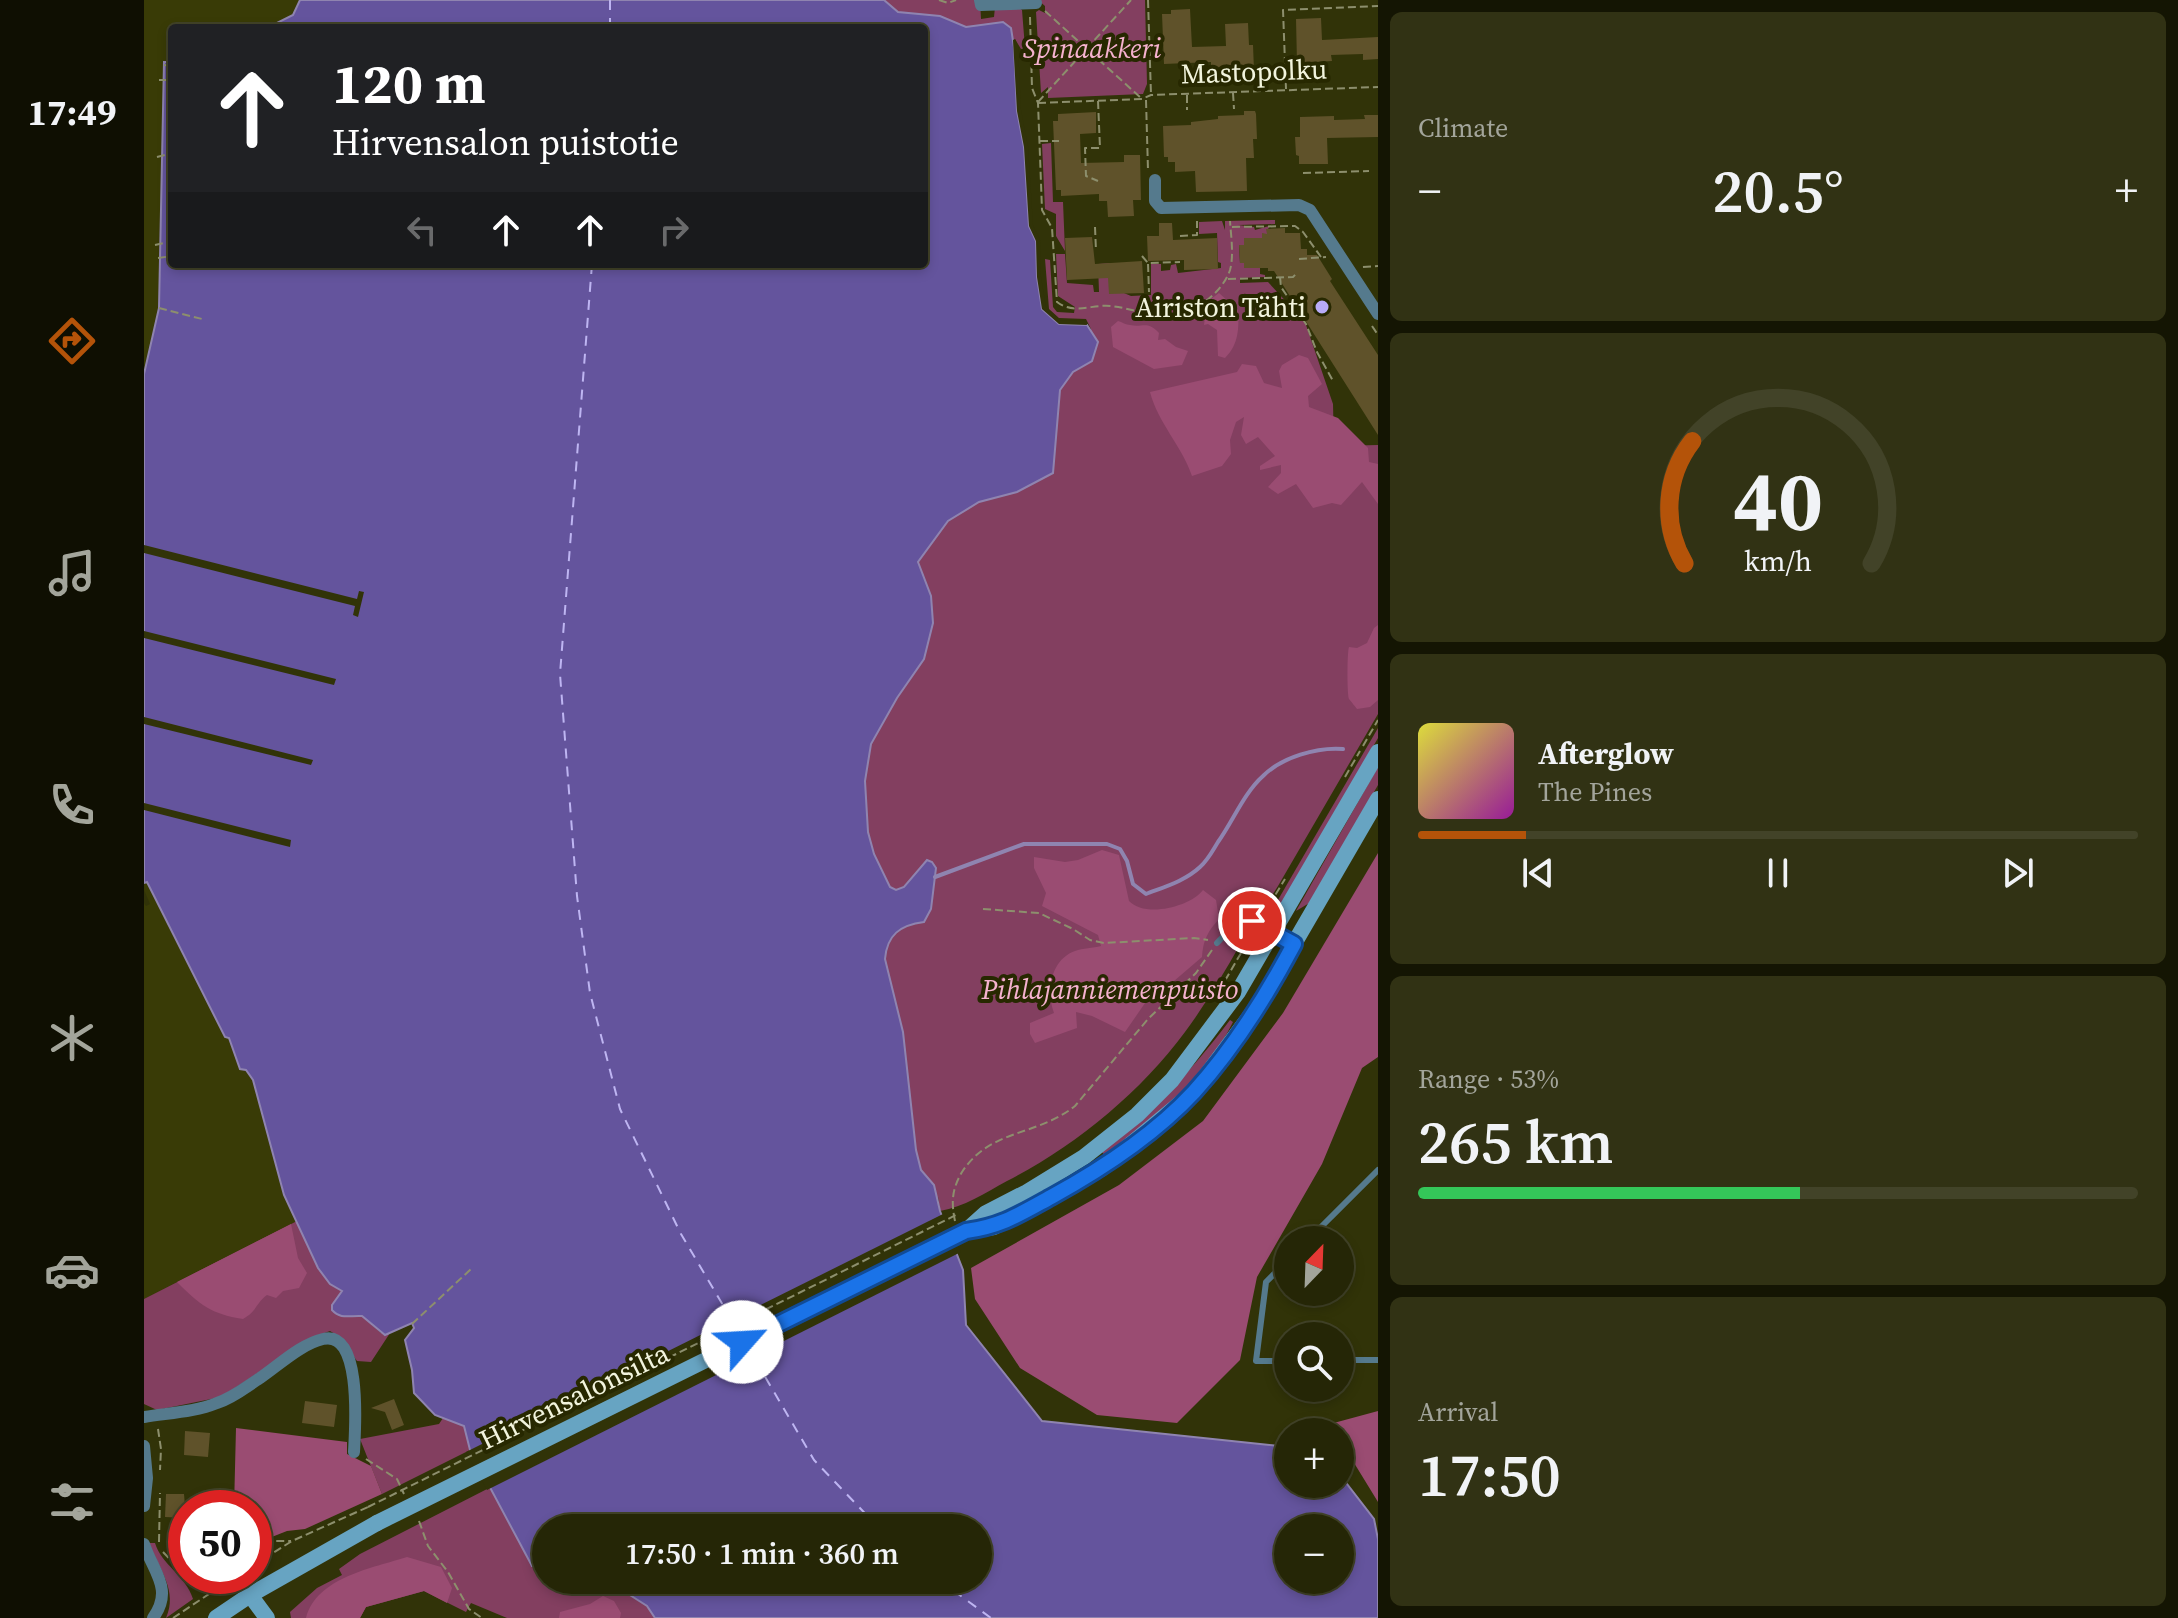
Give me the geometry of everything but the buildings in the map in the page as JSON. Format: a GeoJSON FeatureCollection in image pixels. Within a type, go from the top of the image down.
{"type":"FeatureCollection","features":[{"type":"Feature","properties":{"kind":"main road"},"geometry":{"type":"LineString","coordinates":[[963,1230],[986,1213],[1084,1157],[1137,1115],[1172,1080],[1238,992],[1378,752]]}},
{"type":"Feature","properties":{"kind":"main road"},"geometry":{"type":"LineString","coordinates":[[963,1230],[994,1227],[1101,1169],[1194,1092],[1259,1004],[1378,799]]}},
{"type":"Feature","properties":{"kind":"main road","name":"Hirvensalonsilta"},"geometry":{"type":"LineString","coordinates":[[216,1618],[250,1595],[377,1523],[963,1230]]}},
{"type":"Feature","properties":{"kind":"main road"},"geometry":{"type":"LineString","coordinates":[[250,1595],[267,1618]]}},
{"type":"Feature","properties":{"kind":"street"},"geometry":{"type":"LineString","coordinates":[[980,0],[981,5],[1036,4]]}},
{"type":"Feature","properties":{"kind":"street"},"geometry":{"type":"LineString","coordinates":[[1155,180],[1155,201],[1161,208],[1299,205],[1310,210],[1374,318]]}},
{"type":"Feature","properties":{"kind":"street"},"geometry":{"type":"LineString","coordinates":[[144,1417],[216,1404],[310,1345],[332,1338],[342,1347],[354,1374],[357,1398],[354,1452]]}},
{"type":"Feature","properties":{"kind":"street"},"geometry":{"type":"LineString","coordinates":[[144,1446],[147,1478],[144,1506]]}},
{"type":"Feature","properties":{"kind":"street"},"geometry":{"type":"LineString","coordinates":[[144,1544],[163,1590],[156,1614]]}},
{"type":"Feature","properties":{"kind":"lane"},"geometry":{"type":"LineString","coordinates":[[1217,943],[1237,922],[1259,923],[1294,944]]}},
{"type":"Feature","properties":{"kind":"lane"},"geometry":{"type":"LineString","coordinates":[[1322,1226],[1378,1170]]}},
{"type":"Feature","properties":{"kind":"lane"},"geometry":{"type":"LineString","coordinates":[[1274,1274],[1266,1282],[1256,1361],[1274,1361]]}},
{"type":"Feature","properties":{"kind":"lane"},"geometry":{"type":"LineString","coordinates":[[1354,1360],[1378,1360]]}},
{"type":"Feature","properties":{"kind":"path"},"geometry":{"type":"LineString","coordinates":[[939,0],[948,3],[956,0]]}},
{"type":"Feature","properties":{"kind":"path"},"geometry":{"type":"LineString","coordinates":[[1038,103],[1131,0]]}},
{"type":"Feature","properties":{"kind":"path"},"geometry":{"type":"LineString","coordinates":[[1148,0],[1151,95]]}},
{"type":"Feature","properties":{"kind":"path"},"geometry":{"type":"LineString","coordinates":[[1324,0],[1324,8]]}},
{"type":"Feature","properties":{"kind":"path"},"geometry":{"type":"LineString","coordinates":[[1362,0],[1363,7]]}},
{"type":"Feature","properties":{"kind":"path"},"geometry":{"type":"LineString","coordinates":[[1036,4],[1144,99],[1148,174],[1155,180]]}},
{"type":"Feature","properties":{"kind":"path"},"geometry":{"type":"LineString","coordinates":[[1036,4],[1032,88],[1038,103],[1042,210],[1052,228],[1057,302],[1065,308],[1111,306],[1142,313],[1176,315],[1200,304],[1226,279],[1231,262],[1230,218]]}},
{"type":"Feature","properties":{"kind":"path"},"geometry":{"type":"LineString","coordinates":[[1286,90],[1283,10],[1378,6]]}},
{"type":"Feature","properties":{"kind":"path"},"geometry":{"type":"LineString","coordinates":[[164,65],[168,66]]}},
{"type":"Feature","properties":{"kind":"path"},"geometry":{"type":"LineString","coordinates":[[159,80],[168,80]]}},
{"type":"Feature","properties":{"kind":"path","name":"Mastopolku"},"geometry":{"type":"LineString","coordinates":[[1038,103],[1144,99],[1151,95],[1378,87]]}},
{"type":"Feature","properties":{"kind":"path"},"geometry":{"type":"LineString","coordinates":[[1233,92],[1234,109]]}},
{"type":"Feature","properties":{"kind":"path"},"geometry":{"type":"LineString","coordinates":[[1187,94],[1187,110]]}},
{"type":"Feature","properties":{"kind":"path"},"geometry":{"type":"LineString","coordinates":[[1098,101],[1100,148],[1085,148],[1086,176],[1098,181]]}},
{"type":"Feature","properties":{"kind":"path"},"geometry":{"type":"LineString","coordinates":[[1039,141],[1059,141]]}},
{"type":"Feature","properties":{"kind":"path"},"geometry":{"type":"LineString","coordinates":[[157,157],[168,154]]}},
{"type":"Feature","properties":{"kind":"path"},"geometry":{"type":"LineString","coordinates":[[1303,173],[1369,171]]}},
{"type":"Feature","properties":{"kind":"path"},"geometry":{"type":"LineString","coordinates":[[1281,217],[1281,227]]}},
{"type":"Feature","properties":{"kind":"path"},"geometry":{"type":"LineString","coordinates":[[1188,220],[1208,219]]}},
{"type":"Feature","properties":{"kind":"path"},"geometry":{"type":"LineString","coordinates":[[1180,236],[1197,235],[1197,220]]}},
{"type":"Feature","properties":{"kind":"path"},"geometry":{"type":"LineString","coordinates":[[1095,227],[1096,251]]}},
{"type":"Feature","properties":{"kind":"path"},"geometry":{"type":"LineString","coordinates":[[1231,227],[1300,229],[1321,257]]}},
{"type":"Feature","properties":{"kind":"path"},"geometry":{"type":"LineString","coordinates":[[155,245],[168,242]]}},
{"type":"Feature","properties":{"kind":"path"},"geometry":{"type":"LineString","coordinates":[[1299,259],[1328,257],[1322,247]]}},
{"type":"Feature","properties":{"kind":"path"},"geometry":{"type":"LineString","coordinates":[[1142,256],[1148,263],[1149,292]]}},
{"type":"Feature","properties":{"kind":"path"},"geometry":{"type":"LineString","coordinates":[[158,258],[168,257]]}},
{"type":"Feature","properties":{"kind":"path"},"geometry":{"type":"LineString","coordinates":[[1148,263],[1180,262]]}},
{"type":"Feature","properties":{"kind":"path"},"geometry":{"type":"LineString","coordinates":[[1359,267],[1378,266]]}},
{"type":"Feature","properties":{"kind":"path"},"geometry":{"type":"LineString","coordinates":[[1226,279],[1293,277],[1297,273]]}},
{"type":"Feature","properties":{"kind":"path"},"geometry":{"type":"LineString","coordinates":[[1280,277],[1281,287],[1306,324],[1333,381]]}},
{"type":"Feature","properties":{"kind":"path"},"geometry":{"type":"LineString","coordinates":[[159,308],[202,319]]}},
{"type":"Feature","properties":{"kind":"path"},"geometry":{"type":"LineString","coordinates":[[1374,318],[1378,335]]}},
{"type":"Feature","properties":{"kind":"path"},"geometry":{"type":"LineString","coordinates":[[963,1230],[953,1212],[953,1194],[957,1181],[974,1154],[1004,1137],[1039,1127],[1075,1106],[1148,1019],[1196,973],[1217,943],[1194,938],[1104,943],[1090,940],[1039,913],[983,909]]}},
{"type":"Feature","properties":{"kind":"path"},"geometry":{"type":"LineString","coordinates":[[1215,997],[1259,923]]}},
{"type":"Feature","properties":{"kind":"path"},"geometry":{"type":"LineString","coordinates":[[272,1554],[292,1541],[368,1507],[958,1214]]}},
{"type":"Feature","properties":{"kind":"path"},"geometry":{"type":"LineString","coordinates":[[412,1324],[471,1269]]}},
{"type":"Feature","properties":{"kind":"path"},"geometry":{"type":"LineString","coordinates":[[157,1424],[161,1449],[160,1478]]}},
{"type":"Feature","properties":{"kind":"path"},"geometry":{"type":"LineString","coordinates":[[354,1452],[397,1479],[409,1503]]}},
{"type":"Feature","properties":{"kind":"path"},"geometry":{"type":"LineString","coordinates":[[160,1493],[159,1543],[168,1557]]}},
{"type":"Feature","properties":{"kind":"path"},"geometry":{"type":"LineString","coordinates":[[416,1516],[428,1546],[448,1572],[469,1609],[482,1618]]}},
{"type":"Feature","properties":{"kind":"path"},"geometry":{"type":"LineString","coordinates":[[272,1543],[292,1541]]}},
{"type":"Feature","properties":{"kind":"path"},"geometry":{"type":"LineString","coordinates":[[173,1618],[209,1594]]}},
{"type":"Feature","properties":{"kind":"shaded area"},"geometry":{"type":"Polygon","coordinates":[[[144,0],[300,0],[293,15],[275,24],[168,24],[168,62],[164,62],[159,308],[144,374],[144,0]]]}},
{"type":"Feature","properties":{"kind":"shaded area"},"geometry":{"type":"Polygon","coordinates":[[[300,0],[884,0],[898,12],[940,16],[966,27],[1003,22],[1011,28],[1029,226],[1036,241],[1042,309],[1059,324],[1087,325],[1098,342],[1092,361],[1073,372],[1060,390],[1053,473],[1017,492],[979,502],[948,521],[918,562],[931,596],[933,623],[924,659],[871,744],[865,781],[868,832],[874,854],[890,887],[896,890],[904,887],[927,860],[936,868],[931,909],[924,922],[896,933],[885,959],[903,1032],[916,1150],[921,1170],[934,1185],[940,1211],[963,1270],[966,1325],[1042,1421],[1274,1446],[1274,1498],[1354,1498],[1354,1493],[1374,1519],[1378,1539],[1378,1618],[655,1618],[647,1606],[628,1594],[992,1594],[992,1514],[532,1514],[532,1566],[470,1450],[464,1426],[435,1415],[414,1393],[405,1340],[414,1328],[412,1323],[385,1335],[362,1316],[342,1316],[332,1310],[342,1291],[330,1284],[318,1268],[284,1195],[253,1080],[246,1070],[240,1069],[229,1038],[225,1037],[147,882],[144,883],[144,374],[159,308],[164,62],[168,62],[168,268],[928,268],[928,24],[275,24],[293,15],[300,0]]]}},
{"type":"Feature","properties":{"kind":"shaded area"},"geometry":{"type":"Polygon","coordinates":[[[146,882],[225,1036],[229,1038],[240,1068],[246,1070],[253,1080],[284,1195],[297,1221],[144,1299],[144,903],[146,906],[150,904],[144,890],[146,882]]]}},
{"type":"Feature","properties":{"kind":"green space"},"geometry":{"type":"Polygon","coordinates":[[[884,0],[980,0],[981,19],[994,17],[995,7],[1014,5],[1022,10],[1025,48],[1021,49],[1015,39],[1014,47],[966,27],[898,12],[884,0]]]}},
{"type":"Feature","properties":{"kind":"green space","name":"Spinaakkeri"},"geometry":{"type":"Polygon","coordinates":[[[1038,0],[1145,0],[1147,84],[1143,94],[1048,98],[1048,87],[1041,93],[1036,12],[1045,13],[1045,6],[1038,0]]]}},
{"type":"Feature","properties":{"kind":"green space"},"geometry":{"type":"Polygon","coordinates":[[[1051,143],[1053,202],[1063,202],[1065,251],[1056,236],[1056,214],[1045,209],[1042,144],[1051,143]]]}},
{"type":"Feature","properties":{"kind":"green space","name":"Pihlajanniemenpuisto"},"geometry":{"type":"Polygon","coordinates":[[[1275,220],[1275,224],[1238,225],[1254,227],[1255,230],[1269,226],[1262,238],[1244,238],[1244,245],[1239,245],[1240,263],[1244,263],[1245,268],[1260,268],[1260,274],[1265,277],[1240,278],[1240,283],[1268,282],[1305,322],[1333,404],[1334,446],[1378,445],[1378,714],[1206,1002],[1148,1076],[1104,1117],[1032,1167],[958,1206],[940,1211],[938,1197],[919,1208],[822,755],[864,622],[1091,329],[1086,319],[1059,318],[1049,309],[1045,259],[1050,260],[1053,307],[1057,312],[1074,313],[1075,307],[1058,296],[1056,254],[1065,254],[1067,283],[1093,285],[1094,292],[1099,292],[1098,264],[1111,263],[1112,288],[1131,296],[1151,295],[1151,264],[1161,264],[1161,271],[1170,270],[1171,265],[1176,264],[1178,273],[1221,268],[1217,233],[1199,234],[1199,222],[1222,221],[1225,230],[1225,221],[1275,220]]]}},
{"type":"Feature","properties":{"kind":"green space"},"geometry":{"type":"Polygon","coordinates":[[[1219,293],[1238,310],[1236,341],[1225,358],[1218,356],[1217,330],[1204,325],[1207,302],[1219,293]]]}},
{"type":"Feature","properties":{"kind":"green space"},"geometry":{"type":"Polygon","coordinates":[[[1118,321],[1151,327],[1159,333],[1158,340],[1165,339],[1188,351],[1182,365],[1154,369],[1113,347],[1111,327],[1118,321]]]}},
{"type":"Feature","properties":{"kind":"green space"},"geometry":{"type":"Polygon","coordinates":[[[1299,355],[1308,358],[1322,384],[1308,396],[1309,407],[1338,418],[1368,448],[1369,462],[1378,464],[1378,504],[1362,482],[1341,505],[1332,503],[1313,508],[1296,484],[1278,494],[1268,487],[1281,473],[1281,465],[1260,470],[1260,466],[1275,456],[1258,437],[1246,444],[1241,435],[1244,417],[1236,422],[1230,440],[1231,454],[1222,466],[1192,476],[1150,392],[1237,372],[1242,364],[1256,366],[1264,383],[1282,388],[1279,371],[1282,365],[1299,355]]]}},
{"type":"Feature","properties":{"kind":"green space"},"geometry":{"type":"Polygon","coordinates":[[[1378,625],[1378,700],[1370,707],[1357,709],[1348,696],[1349,647],[1357,648],[1367,643],[1378,625]]]}},
{"type":"Feature","properties":{"kind":"green space"},"geometry":{"type":"Polygon","coordinates":[[[1378,728],[1378,738],[1280,908],[1275,905],[1378,728]]]}},
{"type":"Feature","properties":{"kind":"green space"},"geometry":{"type":"Polygon","coordinates":[[[1378,767],[1378,785],[1311,902],[1296,911],[1378,767]]]}},
{"type":"Feature","properties":{"kind":"green space","name":"Pihlajanniemenpuisto"},"geometry":{"type":"Polygon","coordinates":[[[1102,850],[1119,855],[1129,901],[1136,906],[1145,909],[1167,908],[1188,901],[1203,890],[1216,900],[1219,919],[1207,936],[1202,957],[1167,987],[1152,993],[1125,1032],[1076,1012],[1077,1028],[1035,1043],[1030,1034],[1030,1023],[1054,1013],[1050,996],[1055,969],[1075,951],[1101,946],[1098,935],[1042,906],[1046,893],[1034,868],[1034,857],[1065,862],[1102,850]]]}},
{"type":"Feature","properties":{"kind":"green space"},"geometry":{"type":"Polygon","coordinates":[[[1378,853],[1378,1057],[1362,1068],[1322,1164],[1286,1226],[1274,1226],[1274,1247],[1257,1277],[1240,1360],[1177,1423],[1097,1415],[1020,1368],[975,1299],[971,1268],[1119,1185],[1203,1121],[1283,1013],[1378,853]]]}},
{"type":"Feature","properties":{"kind":"green space"},"geometry":{"type":"Polygon","coordinates":[[[1230,1020],[1233,1022],[1221,1043],[1193,1080],[1161,1112],[1106,1157],[1102,1152],[1170,1090],[1230,1020]]]}},
{"type":"Feature","properties":{"kind":"green space"},"geometry":{"type":"Polygon","coordinates":[[[297,1221],[336,1243],[346,1317],[362,1316],[381,1333],[390,1333],[371,1362],[357,1361],[340,1337],[330,1331],[313,1337],[221,1397],[157,1410],[144,1404],[144,1299],[297,1221]]]}},
{"type":"Feature","properties":{"kind":"green space"},"geometry":{"type":"Polygon","coordinates":[[[291,1224],[298,1258],[307,1273],[299,1288],[283,1291],[276,1298],[267,1295],[243,1319],[207,1307],[177,1282],[291,1224]]]}},
{"type":"Feature","properties":{"kind":"green space"},"geometry":{"type":"Polygon","coordinates":[[[1378,1411],[1378,1502],[1354,1463],[1352,1418],[1378,1411]]]}},
{"type":"Feature","properties":{"kind":"green space"},"geometry":{"type":"Polygon","coordinates":[[[443,1418],[464,1426],[470,1450],[382,1494],[360,1439],[439,1424],[443,1418]]]}},
{"type":"Feature","properties":{"kind":"green space"},"geometry":{"type":"Polygon","coordinates":[[[236,1428],[347,1442],[347,1454],[371,1466],[382,1494],[305,1529],[272,1537],[272,1490],[234,1490],[236,1428]]]}},
{"type":"Feature","properties":{"kind":"green space"},"geometry":{"type":"Polygon","coordinates":[[[491,1487],[532,1518],[532,1594],[704,1594],[724,1618],[507,1618],[471,1603],[466,1612],[424,1591],[366,1607],[360,1618],[291,1618],[290,1612],[317,1588],[342,1575],[339,1569],[360,1554],[491,1487]]]}},
{"type":"Feature","properties":{"kind":"green space"},"geometry":{"type":"Polygon","coordinates":[[[149,1543],[155,1543],[168,1564],[168,1587],[149,1543]]]}},
{"type":"Feature","properties":{"kind":"green space"},"geometry":{"type":"Polygon","coordinates":[[[407,1557],[441,1567],[452,1588],[447,1603],[424,1591],[366,1607],[360,1618],[306,1618],[312,1604],[334,1584],[363,1570],[407,1557]]]}},
{"type":"Feature","properties":{"kind":"green space"},"geometry":{"type":"Polygon","coordinates":[[[169,1594],[191,1594],[193,1599],[166,1618],[169,1594]]]}},
{"type":"Feature","properties":{"kind":"green space"},"geometry":{"type":"Polygon","coordinates":[[[603,1596],[614,1601],[621,1613],[620,1618],[559,1618],[560,1612],[590,1604],[603,1596]]]}},
{"type":"Feature","properties":{"kind":"pier"},"geometry":{"type":"Polygon","coordinates":[[[1015,39],[1021,110],[1028,146],[1033,225],[1040,240],[1046,307],[1060,320],[1086,321],[1087,325],[1059,324],[1042,309],[1036,241],[1029,226],[1024,147],[1017,111],[1015,39]]]}},
{"type":"Feature","properties":{"kind":"pier"},"geometry":{"type":"Polygon","coordinates":[[[144,545],[357,599],[359,591],[364,592],[358,617],[353,615],[355,606],[144,553],[144,545]]]}},
{"type":"Feature","properties":{"kind":"pier"},"geometry":{"type":"Polygon","coordinates":[[[144,631],[336,679],[334,685],[144,638],[144,631]]]}},
{"type":"Feature","properties":{"kind":"pier"},"geometry":{"type":"Polygon","coordinates":[[[144,717],[313,760],[311,765],[144,724],[144,717]]]}},
{"type":"Feature","properties":{"kind":"pier"},"geometry":{"type":"Polygon","coordinates":[[[144,803],[291,840],[290,847],[144,810],[144,803]]]}},
{"type":"Feature","properties":{"kind":"pier"},"geometry":{"type":"Polygon","coordinates":[[[945,1213],[961,1252],[487,1490],[466,1452],[945,1213]]]}},
{"type":"Feature","properties":{"kind":"waterway"},"geometry":{"type":"LineString","coordinates":[[935,877],[1024,844],[1107,844],[1120,849],[1133,884],[1146,894],[1181,880],[1203,864],[1250,791],[1271,769],[1300,755],[1343,749]]}},
{"type":"Feature","properties":{"kind":"ferry route"},"geometry":{"type":"LineString","coordinates":[[610,0],[610,24]]}},
{"type":"Feature","properties":{"kind":"ferry route"},"geometry":{"type":"LineString","coordinates":[[592,268],[560,674],[577,896],[590,993],[620,1109],[681,1234],[740,1334]]}},
{"type":"Feature","properties":{"kind":"ferry route"},"geometry":{"type":"LineString","coordinates":[[747,1346],[814,1460],[866,1514]]}},
{"type":"Feature","properties":{"kind":"ferry route"},"geometry":{"type":"LineString","coordinates":[[958,1594],[991,1618]]}},
{"type":"Feature","properties":{"kind":"place","name":"Airiston Tähti"},"geometry":{"type":"Point","coordinates":[1322,307]}},
{"type":"Feature","properties":{"kind":"route"},"geometry":{"type":"LineString","coordinates":[[742,1342],[966,1231],[994,1227],[1101,1169],[1153,1129],[1194,1092],[1226,1051],[1259,1004],[1294,944],[1252,921]]}}]}
